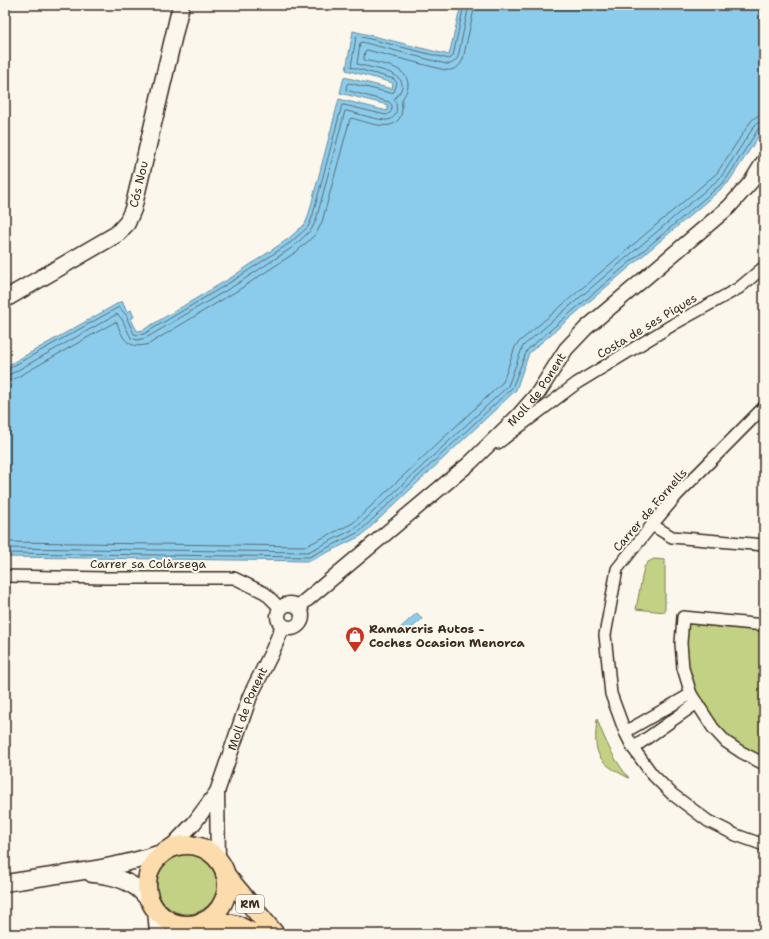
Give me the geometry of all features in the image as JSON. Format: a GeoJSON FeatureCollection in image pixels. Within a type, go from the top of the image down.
{"type":"FeatureCollection","features":[{"type":"Feature","properties":{"kind":"main road","name":"Cós Nou"},"geometry":{"type":"LineString","coordinates":[[5,299],[117,234],[127,223],[133,209],[181,5]]}},
{"type":"Feature","properties":{"kind":"main road"},"geometry":{"type":"LineString","coordinates":[[5,883],[72,874],[116,866],[142,860],[180,845],[191,845],[201,847],[210,852],[222,867],[227,886],[224,899],[218,909],[209,918],[191,927],[171,921],[160,914],[138,889],[121,880],[105,875],[72,874]]}},
{"type":"Feature","properties":{"kind":"main road"},"geometry":{"type":"LineString","coordinates":[[158,934],[154,906],[148,892],[147,881],[150,870],[156,860],[167,850]]}},
{"type":"Feature","properties":{"kind":"main road","name":"RM"},"geometry":{"type":"LineString","coordinates":[[222,867],[275,934]]}},
{"type":"Feature","properties":{"kind":"main road","name":"RM"},"geometry":{"type":"LineString","coordinates":[[191,927],[218,921],[237,925],[255,934]]}},
{"type":"Feature","properties":{"kind":"street","name":"Moll de Ponent"},"geometry":{"type":"LineString","coordinates":[[298,607],[470,463],[538,393],[566,348],[586,328],[729,207],[751,182],[764,162]]}},
{"type":"Feature","properties":{"kind":"street","name":"Costa de ses Piques"},"geometry":{"type":"LineString","coordinates":[[470,463],[577,383],[674,324],[739,288],[764,267]]}},
{"type":"Feature","properties":{"kind":"street","name":"Carrer de Fornells"},"geometry":{"type":"LineString","coordinates":[[764,407],[677,495],[617,569],[605,635],[610,694],[633,748],[652,774],[672,794],[708,821],[736,835],[764,845]]}},
{"type":"Feature","properties":{"kind":"street"},"geometry":{"type":"LineString","coordinates":[[652,525],[672,537],[764,545]]}},
{"type":"Feature","properties":{"kind":"street","name":"Carrer sa Colàrsega"},"geometry":{"type":"LineString","coordinates":[[5,576],[234,578],[265,593],[280,608]]}},
{"type":"Feature","properties":{"kind":"street"},"geometry":{"type":"LineString","coordinates":[[287,604],[294,604],[298,607],[302,615],[300,622],[292,628],[283,626],[278,617],[280,608],[287,604]]}},
{"type":"Feature","properties":{"kind":"street"},"geometry":{"type":"LineString","coordinates":[[764,625],[683,617],[681,643],[683,668],[691,694],[713,728],[726,742],[740,752],[764,764]]}},
{"type":"Feature","properties":{"kind":"street","name":"Moll de Ponent"},"geometry":{"type":"LineString","coordinates":[[167,850],[194,824],[217,792],[250,696],[283,626]]}},
{"type":"Feature","properties":{"kind":"street"},"geometry":{"type":"LineString","coordinates":[[625,732],[691,694]]}},
{"type":"Feature","properties":{"kind":"street"},"geometry":{"type":"LineString","coordinates":[[633,748],[697,703]]}},
{"type":"Feature","properties":{"kind":"street","name":"Moll de Ponent"},"geometry":{"type":"LineString","coordinates":[[217,792],[222,867]]}},
{"type":"Feature","properties":{"kind":"green space"},"geometry":{"type":"Polygon","coordinates":[[[654,559],[665,560],[665,612],[636,609],[644,567],[648,562],[654,559]]]}},
{"type":"Feature","properties":{"kind":"green space"},"geometry":{"type":"Polygon","coordinates":[[[688,624],[764,631],[764,760],[733,741],[711,718],[699,699],[690,679],[687,664],[686,647],[688,624]]]}},
{"type":"Feature","properties":{"kind":"green space"},"geometry":{"type":"Polygon","coordinates":[[[597,719],[610,750],[629,778],[610,767],[600,756],[596,741],[597,719]]]}},
{"type":"Feature","properties":{"kind":"green space"},"geometry":{"type":"Polygon","coordinates":[[[181,854],[193,854],[204,859],[212,867],[217,878],[215,896],[204,909],[193,914],[181,914],[170,909],[162,901],[157,890],[157,878],[162,867],[170,859],[181,854]]]}},
{"type":"Feature","properties":{"kind":"water"},"geometry":{"type":"Polygon","coordinates":[[[461,5],[764,5],[764,128],[728,183],[529,353],[516,390],[361,536],[310,561],[5,557],[5,367],[122,301],[127,312],[131,310],[134,317],[131,319],[137,331],[143,330],[232,277],[288,239],[305,224],[308,217],[339,99],[387,111],[388,105],[340,93],[344,77],[392,89],[393,83],[346,70],[353,31],[449,55],[461,5]]]}},
{"type":"Feature","properties":{"kind":"water"},"geometry":{"type":"Polygon","coordinates":[[[417,613],[422,619],[403,635],[399,629],[417,613]]]}},
{"type":"Feature","properties":{"kind":"place","name":"Ramarcris Autos - Coches Ocasion Menorca"},"geometry":{"type":"Point","coordinates":[355,653]}}]}
